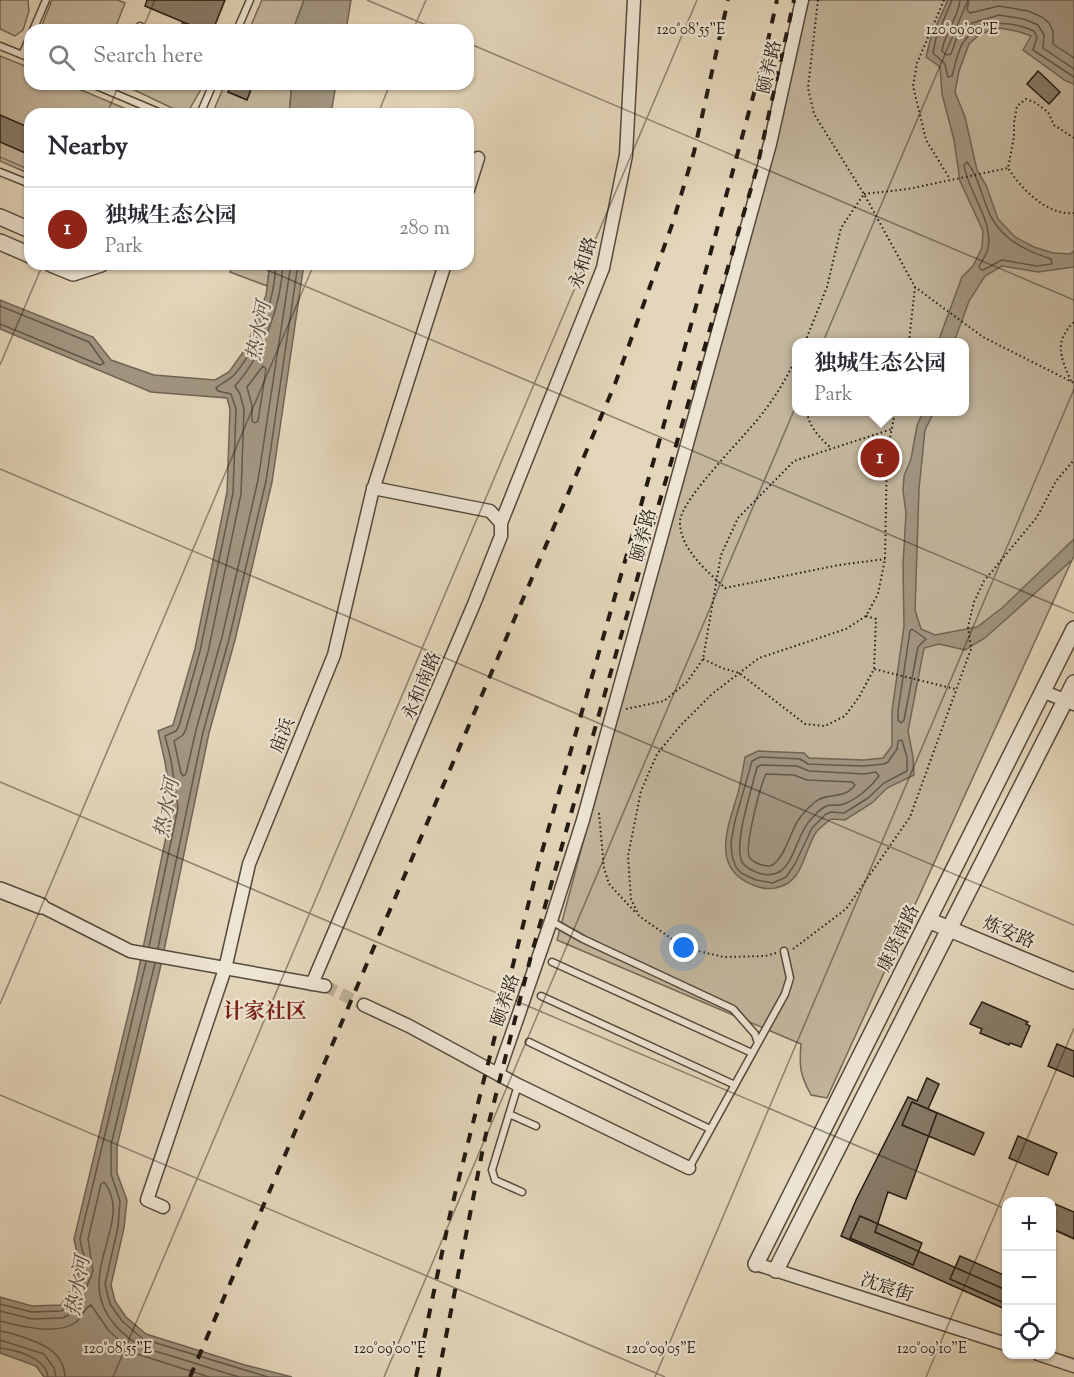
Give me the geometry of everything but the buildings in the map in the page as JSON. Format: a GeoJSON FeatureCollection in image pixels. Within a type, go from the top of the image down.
{"type":"FeatureCollection","features":[{"type":"Feature","properties":{"kind":"street","name":"永和路"},"geometry":{"type":"LineString","coordinates":[[501,523],[603,268],[626,156],[634,0]]}},
{"type":"Feature","properties":{"kind":"street","name":"颐养路"},"geometry":{"type":"LineString","coordinates":[[498,1074],[583,820],[770,144],[802,0]]}},
{"type":"Feature","properties":{"kind":"street"},"geometry":{"type":"LineString","coordinates":[[474,171],[478,158]]}},
{"type":"Feature","properties":{"kind":"street"},"geometry":{"type":"LineString","coordinates":[[0,217],[24,227]]}},
{"type":"Feature","properties":{"kind":"street"},"geometry":{"type":"LineString","coordinates":[[0,242],[24,252]]}},
{"type":"Feature","properties":{"kind":"street"},"geometry":{"type":"LineString","coordinates":[[66,270],[73,273],[82,270]]}},
{"type":"Feature","properties":{"kind":"street","name":"庙浜"},"geometry":{"type":"LineString","coordinates":[[163,1207],[147,1200],[225,969],[249,864],[334,655],[373,488],[443,270]]}},
{"type":"Feature","properties":{"kind":"street"},"geometry":{"type":"LineString","coordinates":[[373,488],[489,511],[501,523]]}},
{"type":"Feature","properties":{"kind":"street","name":"永和南路"},"geometry":{"type":"LineString","coordinates":[[225,969],[319,985],[501,536],[501,523]]}},
{"type":"Feature","properties":{"kind":"street","name":"康贤南路"},"geometry":{"type":"LineString","coordinates":[[756,1264],[1074,631]]}},
{"type":"Feature","properties":{"kind":"street"},"geometry":{"type":"LineString","coordinates":[[776,1270],[950,929],[1070,703],[1074,683]]}},
{"type":"Feature","properties":{"kind":"street"},"geometry":{"type":"LineString","coordinates":[[1042,691],[1070,703]]}},
{"type":"Feature","properties":{"kind":"street"},"geometry":{"type":"LineString","coordinates":[[0,890],[41,906],[130,951],[225,969]]}},
{"type":"Feature","properties":{"kind":"street","name":"炼安路"},"geometry":{"type":"LineString","coordinates":[[928,920],[1074,981]]}},
{"type":"Feature","properties":{"kind":"street"},"geometry":{"type":"LineString","coordinates":[[364,1005],[409,1026],[518,1085],[689,1168]]}},
{"type":"Feature","properties":{"kind":"street","name":"沈宸街"},"geometry":{"type":"LineString","coordinates":[[756,1264],[1002,1343]]}},
{"type":"Feature","properties":{"kind":"street"},"geometry":{"type":"LineString","coordinates":[[1053,1359],[1074,1366]]}},
{"type":"Feature","properties":{"kind":"lane"},"geometry":{"type":"LineString","coordinates":[[36,24],[46,0]]}},
{"type":"Feature","properties":{"kind":"lane"},"geometry":{"type":"LineString","coordinates":[[240,24],[250,0]]}},
{"type":"Feature","properties":{"kind":"lane"},"geometry":{"type":"LineString","coordinates":[[0,46],[22,55],[24,50]]}},
{"type":"Feature","properties":{"kind":"lane"},"geometry":{"type":"LineString","coordinates":[[107,90],[149,108]]}},
{"type":"Feature","properties":{"kind":"lane"},"geometry":{"type":"LineString","coordinates":[[203,108],[210,90]]}},
{"type":"Feature","properties":{"kind":"lane"},"geometry":{"type":"LineString","coordinates":[[0,172],[24,182]]}},
{"type":"Feature","properties":{"kind":"lane"},"geometry":{"type":"LineString","coordinates":[[551,921],[583,939],[733,1009],[755,1034],[758,1043]]}},
{"type":"Feature","properties":{"kind":"lane"},"geometry":{"type":"LineString","coordinates":[[689,1168],[785,994],[790,978],[783,951]]}},
{"type":"Feature","properties":{"kind":"lane"},"geometry":{"type":"LineString","coordinates":[[552,962],[753,1053]]}},
{"type":"Feature","properties":{"kind":"lane"},"geometry":{"type":"LineString","coordinates":[[541,996],[735,1085]]}},
{"type":"Feature","properties":{"kind":"lane"},"geometry":{"type":"LineString","coordinates":[[530,1042],[710,1129]]}},
{"type":"Feature","properties":{"kind":"lane"},"geometry":{"type":"LineString","coordinates":[[518,1085],[492,1170],[495,1180],[522,1192]]}},
{"type":"Feature","properties":{"kind":"lane"},"geometry":{"type":"LineString","coordinates":[[509,1114],[536,1126]]}},
{"type":"Feature","properties":{"kind":"path"},"geometry":{"type":"LineString","coordinates":[[818,0],[808,88],[814,114],[864,194],[915,287],[983,337],[1072,382]]}},
{"type":"Feature","properties":{"kind":"path"},"geometry":{"type":"LineString","coordinates":[[944,0],[917,63],[913,86],[926,140],[950,179]]}},
{"type":"Feature","properties":{"kind":"path"},"geometry":{"type":"LineString","coordinates":[[1008,168],[1017,106],[1026,99],[1048,112],[1054,125],[1074,138]]}},
{"type":"Feature","properties":{"kind":"path"},"geometry":{"type":"LineString","coordinates":[[807,338],[827,287],[841,228],[864,194],[908,189],[1008,168]]}},
{"type":"Feature","properties":{"kind":"path"},"geometry":{"type":"LineString","coordinates":[[1008,168],[1034,197],[1048,207],[1065,214],[1074,213]]}},
{"type":"Feature","properties":{"kind":"path"},"geometry":{"type":"LineString","coordinates":[[909,338],[915,287]]}},
{"type":"Feature","properties":{"kind":"path"},"geometry":{"type":"LineString","coordinates":[[1072,382],[1060,352],[1064,332],[1074,322]]}},
{"type":"Feature","properties":{"kind":"path"},"geometry":{"type":"LineString","coordinates":[[792,366],[765,410],[686,505],[680,521],[686,547],[725,588],[839,565],[885,559]]}},
{"type":"Feature","properties":{"kind":"path"},"geometry":{"type":"LineString","coordinates":[[808,416],[819,437],[831,448]]}},
{"type":"Feature","properties":{"kind":"path"},"geometry":{"type":"LineString","coordinates":[[639,916],[631,899],[628,856],[640,791],[657,754],[712,694],[759,658],[846,629],[866,616],[878,594],[885,559],[887,454],[894,416]]}},
{"type":"Feature","properties":{"kind":"path"},"geometry":{"type":"LineString","coordinates":[[624,718],[626,708],[664,701],[687,682],[703,659],[721,555],[738,518],[794,461],[892,429]]}},
{"type":"Feature","properties":{"kind":"path"},"geometry":{"type":"LineString","coordinates":[[599,813],[604,868],[609,884],[639,916],[685,948],[724,957],[765,956],[796,948],[846,909],[910,817],[971,650],[968,627],[974,602],[984,581],[1037,517],[1056,481],[1074,460]]}},
{"type":"Feature","properties":{"kind":"path"},"geometry":{"type":"LineString","coordinates":[[703,659],[739,673],[805,724],[825,726],[845,716],[859,698],[874,669],[876,619],[866,616]]}},
{"type":"Feature","properties":{"kind":"path"},"geometry":{"type":"LineString","coordinates":[[874,669],[955,689]]}},
{"type":"Feature","properties":{"kind":"shaded area"},"geometry":{"type":"Polygon","coordinates":[[[0,0],[28,0],[29,11],[23,30],[15,36],[0,29],[0,0]]]}},
{"type":"Feature","properties":{"kind":"shaded area"},"geometry":{"type":"Polygon","coordinates":[[[52,0],[118,0],[125,3],[117,24],[42,24],[52,0]]]}},
{"type":"Feature","properties":{"kind":"shaded area"},"geometry":{"type":"Polygon","coordinates":[[[262,0],[304,0],[295,24],[252,24],[262,0]]]}},
{"type":"Feature","properties":{"kind":"shaded area"},"geometry":{"type":"Polygon","coordinates":[[[802,0],[1074,0],[1074,540],[1063,567],[1072,560],[827,1098],[811,1095],[807,1088],[801,1070],[801,1044],[557,940],[708,375],[802,0]]]}},
{"type":"Feature","properties":{"kind":"shaded area"},"geometry":{"type":"Polygon","coordinates":[[[0,56],[24,66],[24,90],[81,90],[124,108],[24,108],[24,171],[0,161],[0,56]]]}},
{"type":"Feature","properties":{"kind":"shaded area"},"geometry":{"type":"Polygon","coordinates":[[[134,90],[201,90],[190,108],[172,108],[134,90]]]}},
{"type":"Feature","properties":{"kind":"shaded area"},"geometry":{"type":"Polygon","coordinates":[[[222,90],[291,90],[290,108],[215,108],[222,90]]]}},
{"type":"Feature","properties":{"kind":"shaded area"},"geometry":{"type":"Polygon","coordinates":[[[231,270],[269,270],[267,286],[230,272],[231,270]]]}},
{"type":"Feature","properties":{"kind":"water"},"geometry":{"type":"Polygon","coordinates":[[[304,0],[351,0],[347,24],[295,24],[304,0]]]}},
{"type":"Feature","properties":{"kind":"water"},"geometry":{"type":"Polygon","coordinates":[[[948,0],[1074,0],[1074,84],[1066,81],[1023,50],[1031,36],[1000,28],[980,34],[969,44],[959,71],[955,92],[965,117],[977,170],[986,185],[998,219],[1015,237],[1034,247],[1053,253],[1070,254],[1074,251],[1074,267],[1038,272],[1002,266],[985,276],[969,301],[955,338],[939,338],[962,277],[973,266],[982,248],[983,231],[960,181],[954,140],[942,94],[940,67],[926,57],[931,37],[948,0]]]}},
{"type":"Feature","properties":{"kind":"water"},"geometry":{"type":"Polygon","coordinates":[[[291,90],[335,90],[332,108],[290,108],[291,90]]]}},
{"type":"Feature","properties":{"kind":"water","name":"热水河"},"geometry":{"type":"Polygon","coordinates":[[[269,270],[303,270],[272,482],[235,640],[209,733],[161,965],[117,1146],[117,1173],[127,1200],[124,1228],[111,1285],[115,1301],[126,1317],[146,1334],[292,1377],[44,1377],[36,1366],[0,1353],[0,1297],[32,1306],[61,1305],[71,1290],[80,1268],[74,1239],[136,982],[172,808],[158,731],[173,725],[195,649],[227,492],[230,409],[227,398],[151,392],[0,329],[0,300],[93,337],[111,360],[154,375],[215,380],[229,372],[246,348],[266,295],[269,270]]]}},
{"type":"Feature","properties":{"kind":"water"},"geometry":{"type":"Polygon","coordinates":[[[921,416],[932,416],[925,430],[919,489],[915,610],[921,629],[935,635],[977,627],[1002,608],[1074,539],[1074,556],[985,638],[965,650],[939,644],[924,648],[908,731],[914,775],[887,788],[872,803],[845,820],[831,819],[822,826],[813,837],[798,873],[788,883],[775,888],[757,887],[740,878],[731,868],[727,857],[727,833],[745,757],[758,751],[804,753],[809,758],[864,760],[883,758],[892,746],[892,711],[904,626],[903,565],[906,513],[903,491],[904,476],[911,459],[917,426],[921,416]]]}},
{"type":"Feature","properties":{"kind":"tunnel"},"geometry":{"type":"LineString","coordinates":[[325,986],[364,1005]]}},
{"type":"Feature","properties":{"kind":"railway"},"geometry":{"type":"LineString","coordinates":[[190,1377],[615,384],[673,222],[694,152],[728,0]]}},
{"type":"Feature","properties":{"kind":"railway"},"geometry":{"type":"LineString","coordinates":[[416,1377],[451,1210],[539,862],[661,435],[766,49],[777,0]]}},
{"type":"Feature","properties":{"kind":"railway"},"geometry":{"type":"LineString","coordinates":[[438,1377],[485,1138],[531,956],[639,572],[757,168],[794,0]]}},
{"type":"Feature","properties":{"kind":"place","name":"独城生态公园"},"geometry":{"type":"Point","coordinates":[880,458]}},
{"type":"Feature","properties":{"kind":"district","name":"计家社区"},"geometry":{"type":"Point","coordinates":[265,1011]}}]}
